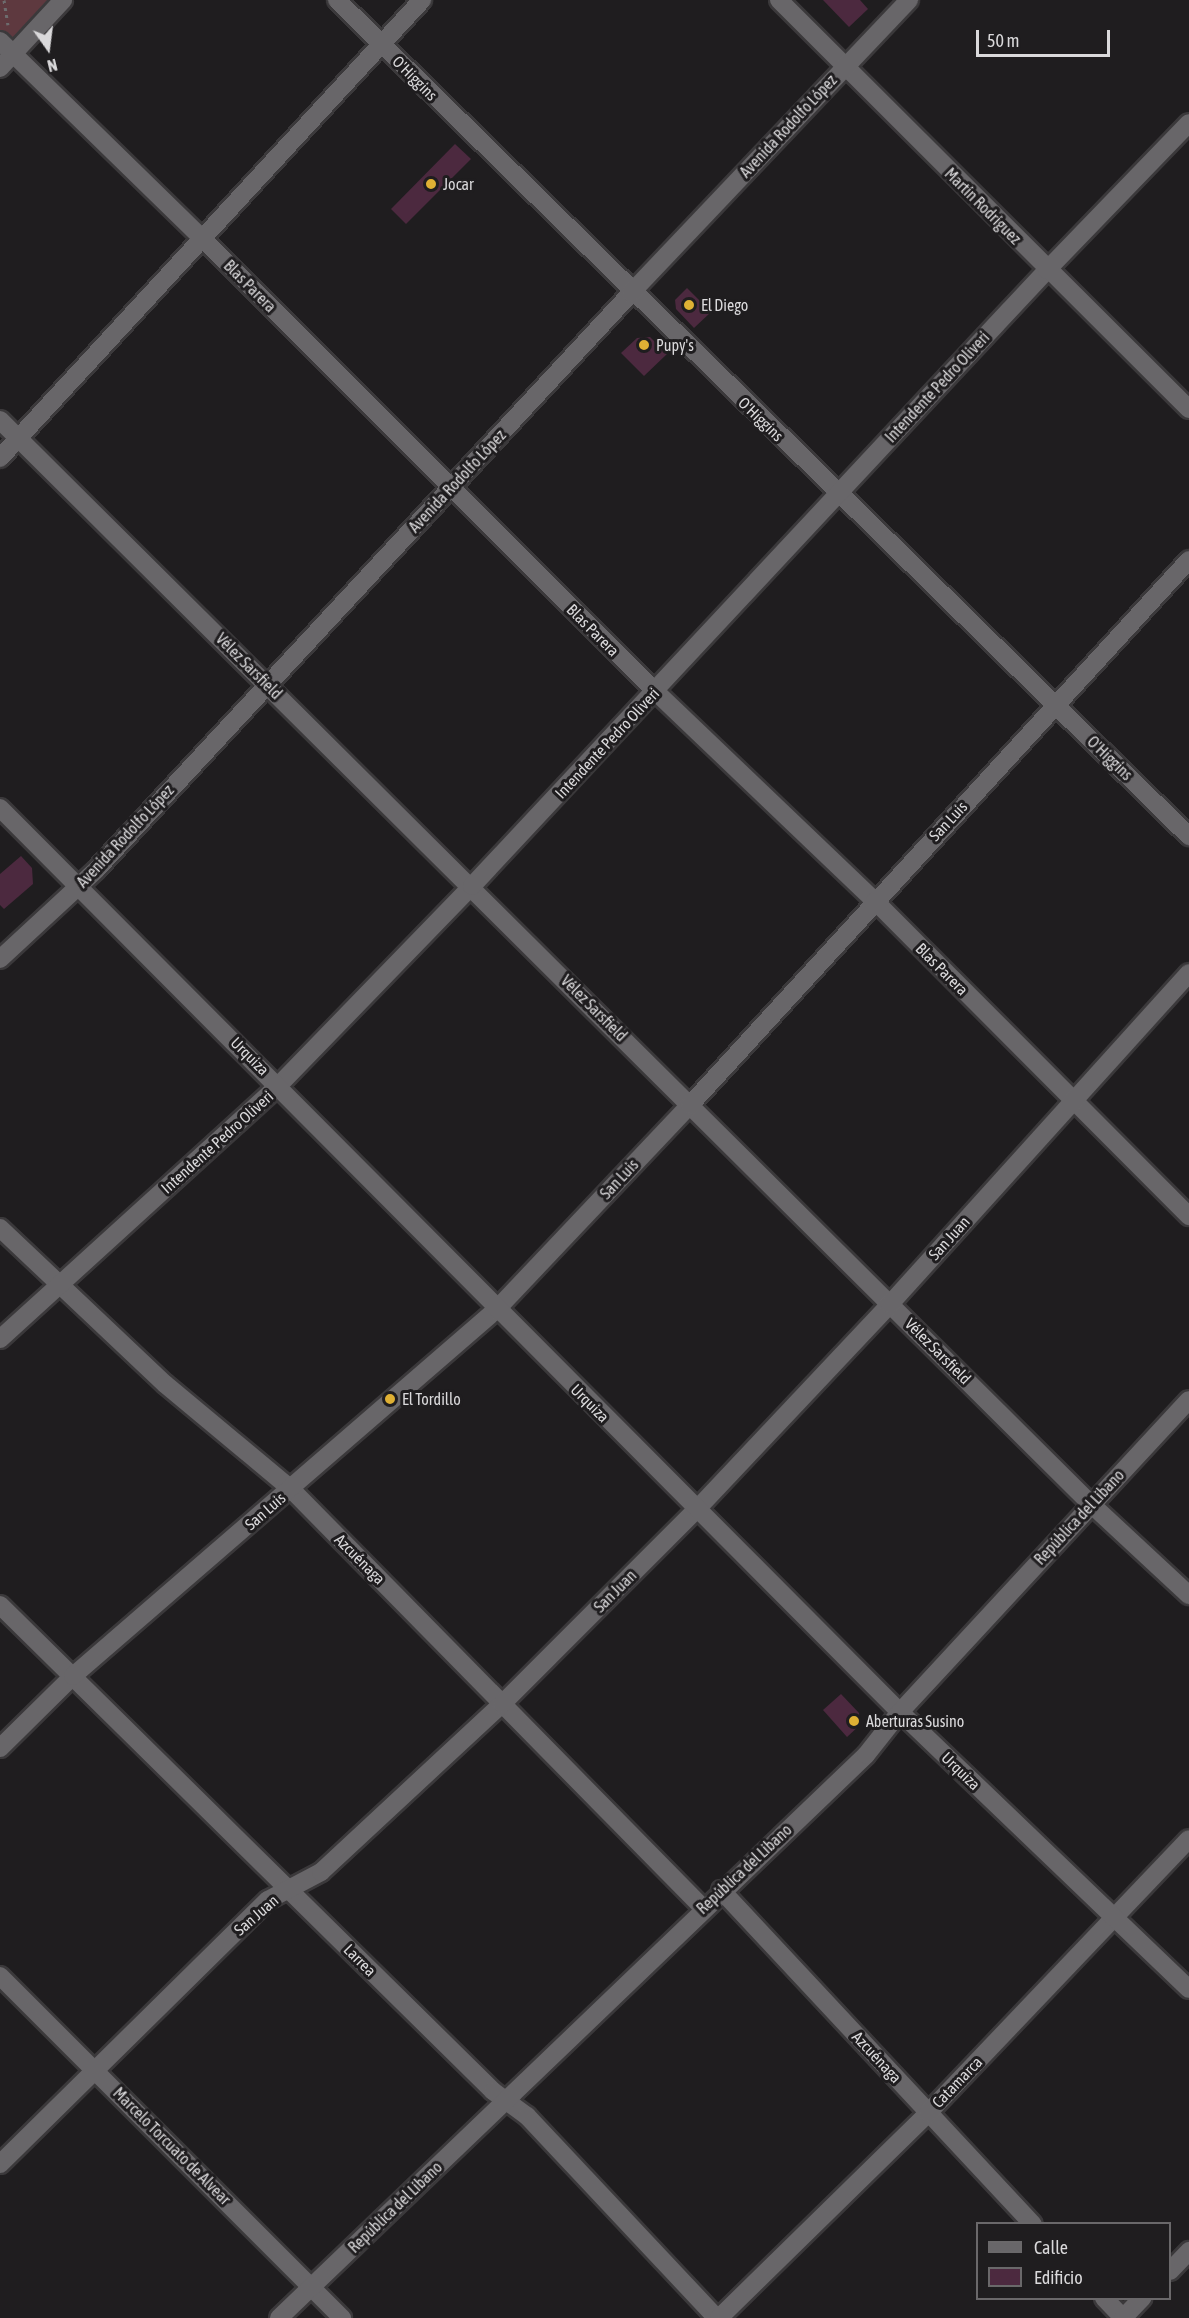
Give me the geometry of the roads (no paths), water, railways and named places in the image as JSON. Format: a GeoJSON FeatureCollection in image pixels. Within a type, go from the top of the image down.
{"type":"FeatureCollection","features":[{"type":"Feature","properties":{"kind":"street"},"geometry":{"type":"LineString","coordinates":[[0,68],[6,48],[63,0]]}},
{"type":"Feature","properties":{"kind":"street","name":"O'Higgins"},"geometry":{"type":"LineString","coordinates":[[337,0],[631,293],[1189,836]]}},
{"type":"Feature","properties":{"kind":"street"},"geometry":{"type":"LineString","coordinates":[[0,458],[422,0]]}},
{"type":"Feature","properties":{"kind":"street","name":"Martín Rodríguez"},"geometry":{"type":"LineString","coordinates":[[779,0],[1047,270],[1189,409]]}},
{"type":"Feature","properties":{"kind":"street","name":"Avenida Rodolfo López"},"geometry":{"type":"LineString","coordinates":[[0,959],[80,885],[631,293],[909,0]]}},
{"type":"Feature","properties":{"kind":"street","name":"Blas Parera"},"geometry":{"type":"LineString","coordinates":[[6,48],[203,238],[450,489],[656,692],[875,901],[1189,1216]]}},
{"type":"Feature","properties":{"kind":"street","name":"Intendente Pedro Oliveri"},"geometry":{"type":"LineString","coordinates":[[0,1339],[279,1085],[656,692],[1047,270],[1189,123]]}},
{"type":"Feature","properties":{"kind":"street","name":"Vélez Sarsfield"},"geometry":{"type":"LineString","coordinates":[[0,420],[472,886],[1091,1504],[1189,1595]]}},
{"type":"Feature","properties":{"kind":"street","name":"San Luis"},"geometry":{"type":"LineString","coordinates":[[0,1748],[73,1676],[496,1309],[690,1104],[1189,560]]}},
{"type":"Feature","properties":{"kind":"street","name":"Urquiza"},"geometry":{"type":"LineString","coordinates":[[0,808],[80,885],[279,1085],[496,1309],[900,1712],[1189,1989]]}},
{"type":"Feature","properties":{"kind":"street","name":"San Juan"},"geometry":{"type":"LineString","coordinates":[[0,2164],[253,1914],[288,1888],[321,1872],[502,1704],[697,1509],[890,1304],[1071,1100],[1189,973]]}},
{"type":"Feature","properties":{"kind":"street","name":"Azcuénaga"},"geometry":{"type":"LineString","coordinates":[[0,1228],[61,1283],[165,1384],[291,1489],[703,1908]]}},
{"type":"Feature","properties":{"kind":"street","name":"República del Líbano"},"geometry":{"type":"LineString","coordinates":[[279,2318],[507,2101],[703,1908],[866,1755],[900,1712],[1189,1400]]}},
{"type":"Feature","properties":{"kind":"street","name":"Larrea"},"geometry":{"type":"LineString","coordinates":[[0,1605],[507,2101],[527,2116],[718,2318]]}},
{"type":"Feature","properties":{"kind":"street","name":"Catamarca"},"geometry":{"type":"LineString","coordinates":[[718,2318],[927,2112],[1115,1920],[1189,1839]]}},
{"type":"Feature","properties":{"kind":"street","name":"Azcuénaga"},"geometry":{"type":"LineString","coordinates":[[722,1890],[1032,2222]]}},
{"type":"Feature","properties":{"kind":"street","name":"Marcelo Torcuato de Alvear"},"geometry":{"type":"LineString","coordinates":[[0,1976],[313,2286],[342,2318]]}},
{"type":"Feature","properties":{"kind":"street"},"geometry":{"type":"LineString","coordinates":[[1171,2270],[1189,2251]]}},
{"type":"Feature","properties":{"kind":"street"},"geometry":{"type":"LineString","coordinates":[[1106,2300],[1123,2318],[1140,2300]]}},
{"type":"Feature","properties":{"kind":"place","name":"Jocar"},"geometry":{"type":"Point","coordinates":[431,184]}},
{"type":"Feature","properties":{"kind":"place","name":"El Diego"},"geometry":{"type":"Point","coordinates":[689,305]}},
{"type":"Feature","properties":{"kind":"place","name":"Pupy's"},"geometry":{"type":"Point","coordinates":[644,345]}},
{"type":"Feature","properties":{"kind":"place","name":"El Tordillo"},"geometry":{"type":"Point","coordinates":[390,1399]}},
{"type":"Feature","properties":{"kind":"place","name":"Aberturas Susino"},"geometry":{"type":"Point","coordinates":[854,1721]}}]}
